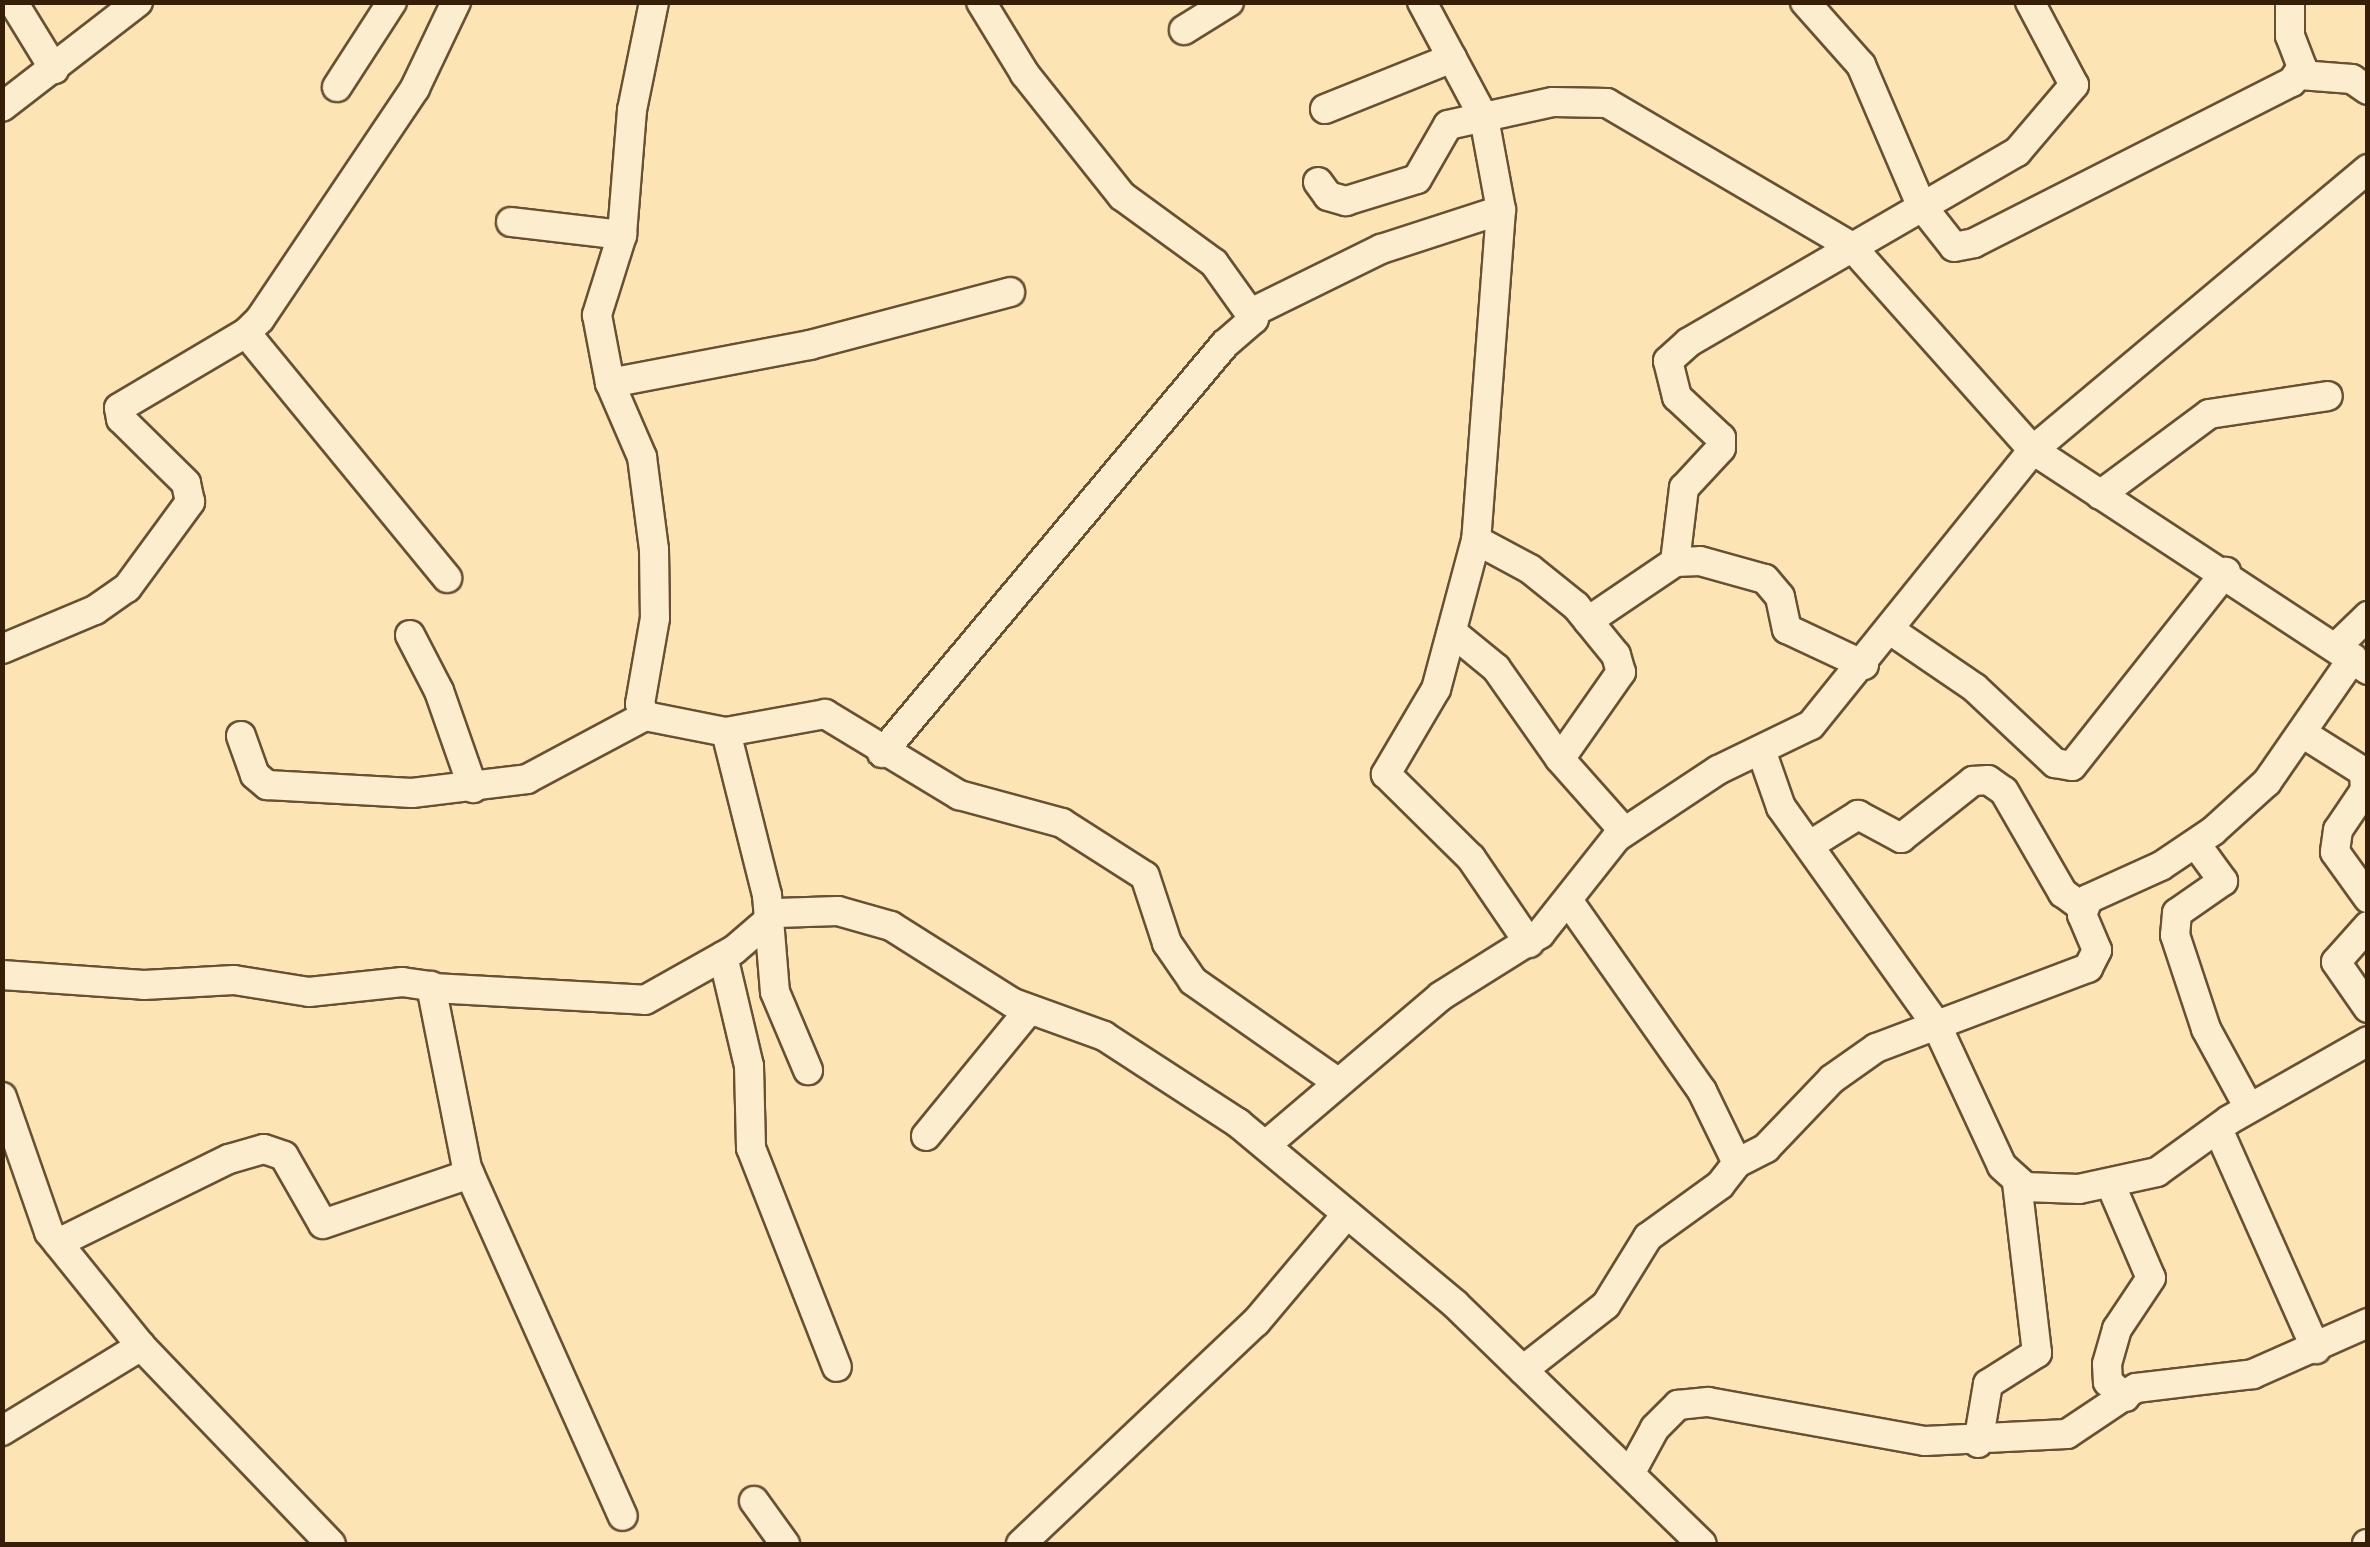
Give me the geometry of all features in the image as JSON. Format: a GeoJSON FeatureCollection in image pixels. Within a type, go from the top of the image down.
{"type":"FeatureCollection","features":[{"type":"Feature","properties":{"kind":"street"},"geometry":{"type":"LineString","coordinates":[[13,2],[54,70]]}},
{"type":"Feature","properties":{"kind":"street"},"geometry":{"type":"LineString","coordinates":[[2,107],[138,2]]}},
{"type":"Feature","properties":{"kind":"street"},"geometry":{"type":"LineString","coordinates":[[337,86],[392,2]]}},
{"type":"Feature","properties":{"kind":"street"},"geometry":{"type":"LineString","coordinates":[[2,649],[95,610],[127,588],[191,495],[164,456],[121,419],[119,408],[246,333],[374,152],[456,2]]}},
{"type":"Feature","properties":{"kind":"street"},"geometry":{"type":"LineString","coordinates":[[645,716],[640,704],[655,618],[656,563],[642,457],[610,383],[598,315],[622,235],[632,110],[654,2]]}},
{"type":"Feature","properties":{"kind":"street"},"geometry":{"type":"LineString","coordinates":[[982,2],[1025,74],[1122,196],[1214,263],[1253,312]]}},
{"type":"Feature","properties":{"kind":"street"},"geometry":{"type":"LineString","coordinates":[[1184,30],[1229,2]]}},
{"type":"Feature","properties":{"kind":"street"},"geometry":{"type":"LineString","coordinates":[[1422,2],[1484,118],[1501,210],[1476,540],[1436,690],[1387,780],[1471,858],[1529,943]]}},
{"type":"Feature","properties":{"kind":"street"},"geometry":{"type":"LineString","coordinates":[[1805,2],[1861,65],[1922,205],[1944,240],[1964,246],[2300,75],[2352,79],[2368,90]]}},
{"type":"Feature","properties":{"kind":"street"},"geometry":{"type":"LineString","coordinates":[[1675,562],[1684,488],[1721,448],[1721,438],[1677,398],[1668,361],[1676,350],[1850,246],[2005,162],[2070,95],[2072,77],[2030,2]]}},
{"type":"Feature","properties":{"kind":"street"},"geometry":{"type":"LineString","coordinates":[[2290,2],[2287,23],[2300,75]]}},
{"type":"Feature","properties":{"kind":"street"},"geometry":{"type":"LineString","coordinates":[[1325,109],[1452,58]]}},
{"type":"Feature","properties":{"kind":"street"},"geometry":{"type":"LineString","coordinates":[[1318,182],[1328,196],[1346,202],[1407,184],[1422,172],[1442,128],[1567,100],[1607,103],[1850,246],[2033,450],[2226,572],[2352,658]]}},
{"type":"Feature","properties":{"kind":"street"},"geometry":{"type":"LineString","coordinates":[[1266,1144],[1336,1081],[1442,996],[1529,943],[1570,902],[1624,831],[1718,770],[1811,725],[1893,632],[2033,450],[2368,169]]}},
{"type":"Feature","properties":{"kind":"street"},"geometry":{"type":"LineString","coordinates":[[1253,312],[1381,248],[1501,210]]}},
{"type":"Feature","properties":{"kind":"street"},"geometry":{"type":"LineString","coordinates":[[511,222],[622,235]]}},
{"type":"Feature","properties":{"kind":"street"},"geometry":{"type":"LineString","coordinates":[[610,383],[810,344],[1010,292]]}},
{"type":"Feature","properties":{"kind":"street"},"geometry":{"type":"LineString","coordinates":[[882,753],[1225,344],[1250,325],[1253,312]]}},
{"type":"Feature","properties":{"kind":"street"},"geometry":{"type":"LineString","coordinates":[[246,333],[448,578]]}},
{"type":"Feature","properties":{"kind":"street"},"geometry":{"type":"LineString","coordinates":[[2100,495],[2209,414],[2328,396]]}},
{"type":"Feature","properties":{"kind":"street"},"geometry":{"type":"LineString","coordinates":[[1476,540],[1543,578],[1588,620],[1621,672],[1560,758]]}},
{"type":"Feature","properties":{"kind":"street"},"geometry":{"type":"LineString","coordinates":[[1588,620],[1675,562],[1700,561],[1765,579],[1780,597],[1786,629],[1864,665]]}},
{"type":"Feature","properties":{"kind":"street"},"geometry":{"type":"LineString","coordinates":[[1893,632],[1975,688],[2056,763],[2072,766],[2226,572]]}},
{"type":"Feature","properties":{"kind":"street"},"geometry":{"type":"LineString","coordinates":[[2082,907],[2196,844],[2267,782],[2352,658],[2368,616]]}},
{"type":"Feature","properties":{"kind":"street"},"geometry":{"type":"LineString","coordinates":[[1452,632],[1496,668],[1560,758],[1624,831]]}},
{"type":"Feature","properties":{"kind":"street"},"geometry":{"type":"LineString","coordinates":[[410,635],[439,690],[473,788]]}},
{"type":"Feature","properties":{"kind":"street"},"geometry":{"type":"LineString","coordinates":[[241,736],[256,775],[267,785],[412,793],[473,788],[554,768],[645,716],[726,732],[825,714],[882,753],[958,796],[1062,823],[1140,871],[1168,944],[1194,980],[1336,1081]]}},
{"type":"Feature","properties":{"kind":"street"},"geometry":{"type":"LineString","coordinates":[[726,732],[767,919],[774,992],[808,1070]]}},
{"type":"Feature","properties":{"kind":"street"},"geometry":{"type":"LineString","coordinates":[[2302,733],[2364,772],[2365,790],[2338,830],[2335,852],[2368,898]]}},
{"type":"Feature","properties":{"kind":"street"},"geometry":{"type":"LineString","coordinates":[[1760,750],[1781,807],[1936,1026],[2002,1166],[2016,1182],[2037,1190],[2110,1183],[2173,1165],[2250,1108],[2368,1041]]}},
{"type":"Feature","properties":{"kind":"street"},"geometry":{"type":"LineString","coordinates":[[1523,1370],[1606,1305],[1648,1237],[1720,1185],[1738,1163],[1766,1148],[1832,1079],[1876,1048],[2088,968],[2097,950],[2082,907],[2063,893],[2004,791],[1988,780],[1973,781],[1900,838],[1858,815],[1810,845]]}},
{"type":"Feature","properties":{"kind":"street"},"geometry":{"type":"LineString","coordinates":[[2196,844],[2224,881],[2177,912],[2174,935],[2206,1030],[2250,1108]]}},
{"type":"Feature","properties":{"kind":"street"},"geometry":{"type":"LineString","coordinates":[[2161,866],[2188,906]]}},
{"type":"Feature","properties":{"kind":"street"},"geometry":{"type":"LineString","coordinates":[[1570,902],[1702,1092],[1738,1163]]}},
{"type":"Feature","properties":{"kind":"street"},"geometry":{"type":"LineString","coordinates":[[2,975],[144,985],[234,980],[300,991],[419,981],[434,988],[645,1000],[724,956],[767,919],[817,911],[870,918],[1029,1010],[1104,1036],[1266,1144],[1523,1370],[1702,1544]]}},
{"type":"Feature","properties":{"kind":"street"},"geometry":{"type":"LineString","coordinates":[[2368,926],[2336,962],[2368,1008]]}},
{"type":"Feature","properties":{"kind":"street"},"geometry":{"type":"LineString","coordinates":[[724,956],[748,1066],[751,1148],[837,1367]]}},
{"type":"Feature","properties":{"kind":"street"},"geometry":{"type":"LineString","coordinates":[[434,988],[470,1174],[623,1516]]}},
{"type":"Feature","properties":{"kind":"street"},"geometry":{"type":"LineString","coordinates":[[926,1136],[1029,1010]]}},
{"type":"Feature","properties":{"kind":"street"},"geometry":{"type":"LineString","coordinates":[[2,1097],[32,1194],[58,1243],[141,1346],[331,1544]]}},
{"type":"Feature","properties":{"kind":"street"},"geometry":{"type":"LineString","coordinates":[[2218,1130],[2316,1349]]}},
{"type":"Feature","properties":{"kind":"street"},"geometry":{"type":"LineString","coordinates":[[58,1243],[229,1159],[272,1147],[287,1160],[323,1224],[470,1174]]}},
{"type":"Feature","properties":{"kind":"street"},"geometry":{"type":"LineString","coordinates":[[1978,1443],[1988,1384],[2037,1353],[2016,1182]]}},
{"type":"Feature","properties":{"kind":"street"},"geometry":{"type":"LineString","coordinates":[[2110,1183],[2151,1278],[2117,1330],[2107,1364],[2108,1382],[2124,1397]]}},
{"type":"Feature","properties":{"kind":"street"},"geometry":{"type":"LineString","coordinates":[[1038,1540],[1256,1322],[1347,1214]]}},
{"type":"Feature","properties":{"kind":"street"},"geometry":{"type":"LineString","coordinates":[[1631,1472],[1664,1415],[1697,1401],[1925,1440],[1978,1443],[2067,1434],[2149,1385],[2254,1374],[2368,1323]]}},
{"type":"Feature","properties":{"kind":"street"},"geometry":{"type":"LineString","coordinates":[[2,1431],[141,1346]]}},
{"type":"Feature","properties":{"kind":"street"},"geometry":{"type":"LineString","coordinates":[[754,1501],[785,1544]]}}]}
